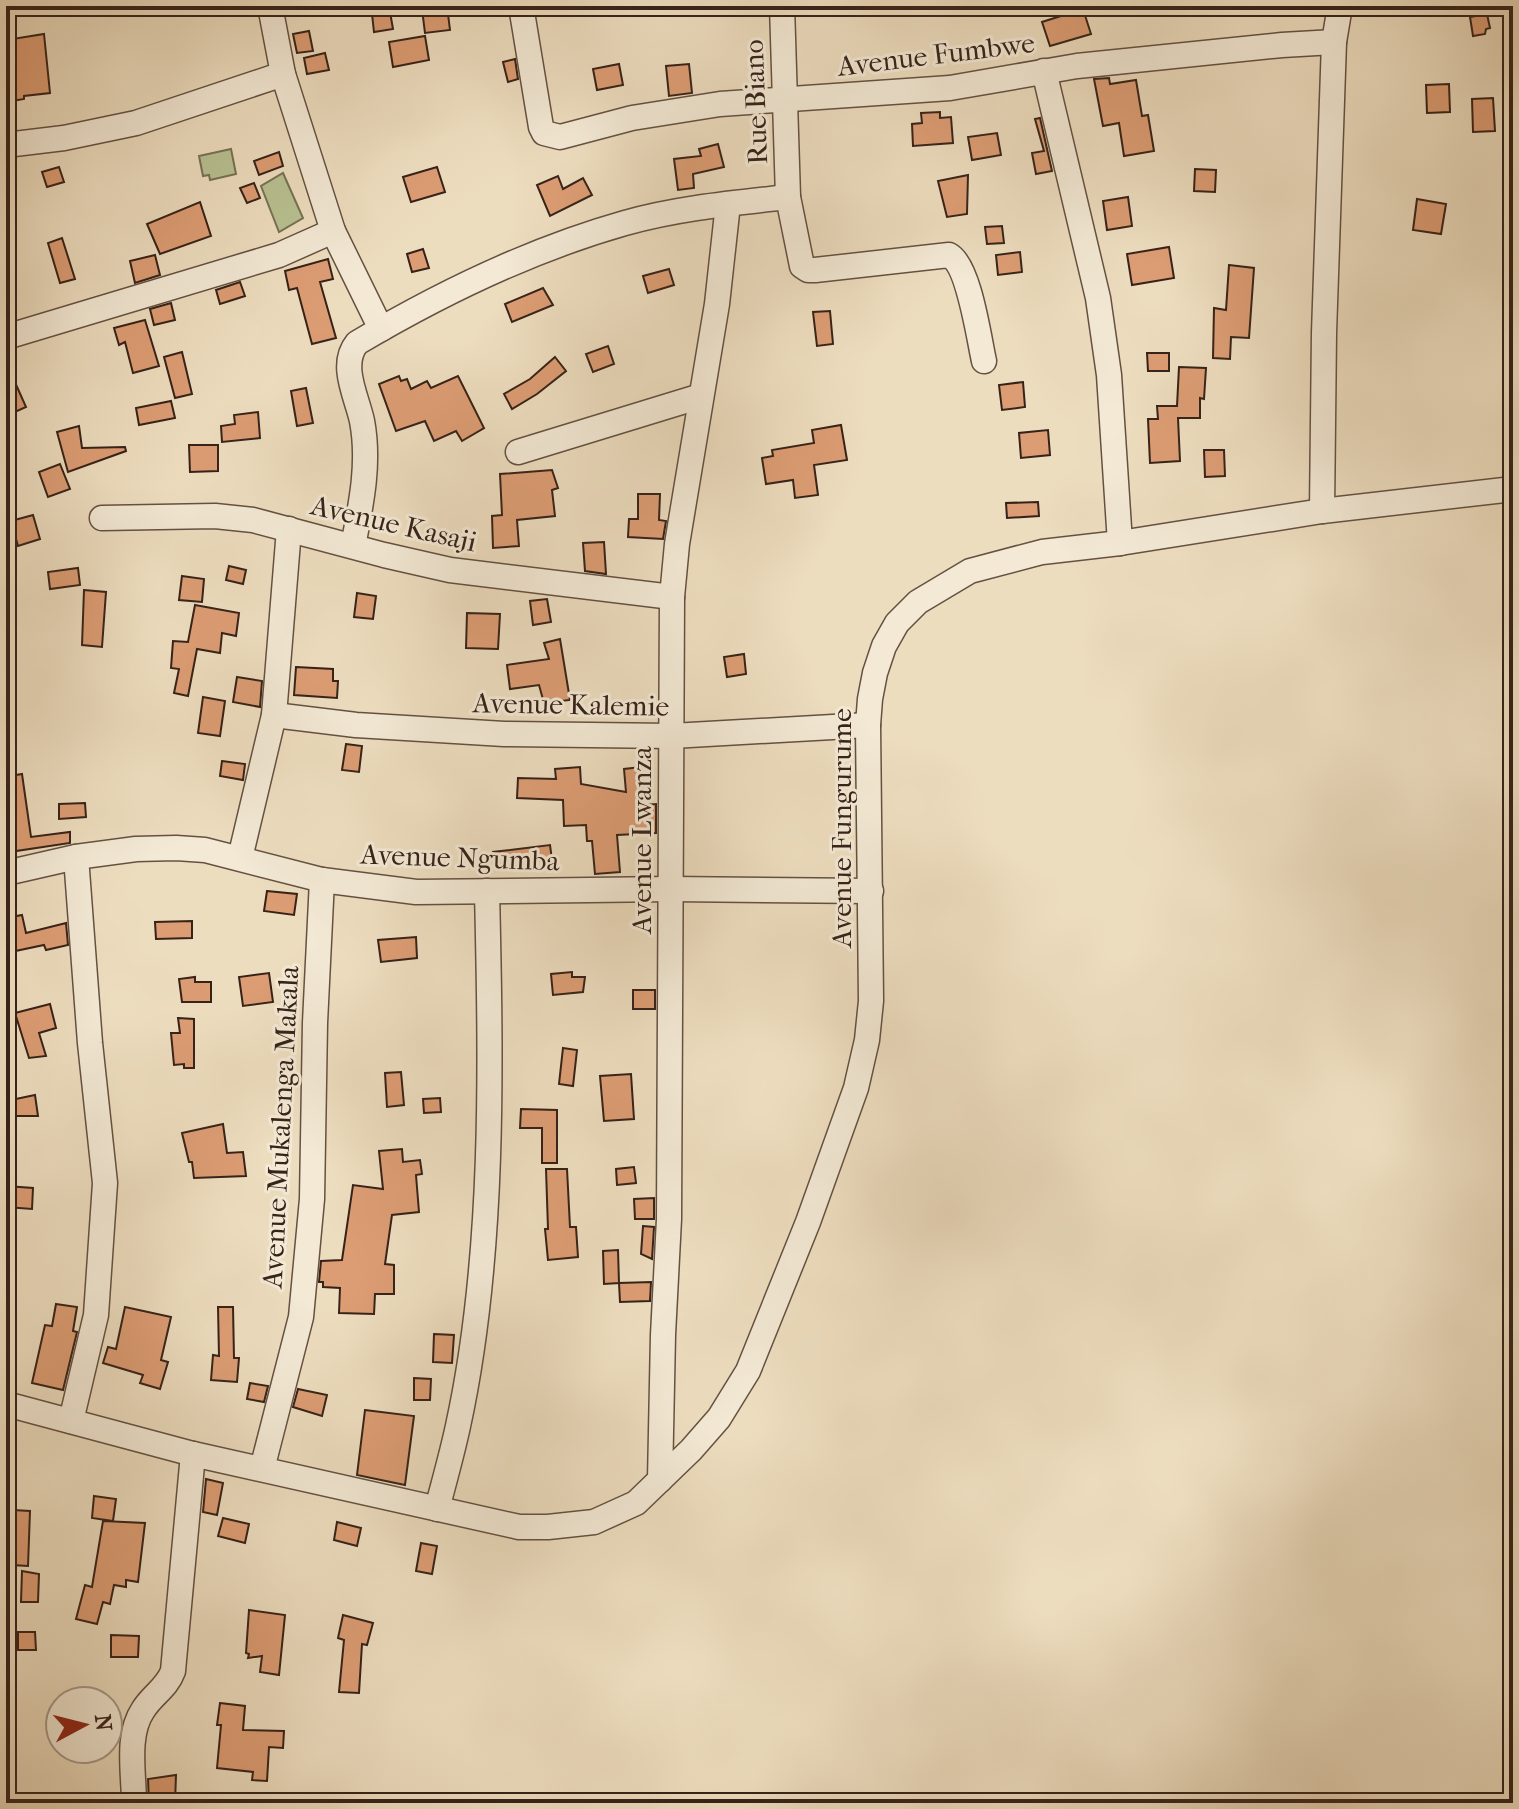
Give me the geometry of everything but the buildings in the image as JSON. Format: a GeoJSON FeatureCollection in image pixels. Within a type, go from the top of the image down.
{"type":"FeatureCollection","features":[{"type":"Feature","properties":{"kind":"street"},"geometry":{"type":"LineString","coordinates":[[270,6],[283,74],[333,231],[381,329]]}},
{"type":"Feature","properties":{"kind":"street","name":"Avenue Fumbwe"},"geometry":{"type":"LineString","coordinates":[[521,6],[541,127],[544,133],[552,137],[646,116],[720,104],[950,88],[1044,71],[1334,42]]}},
{"type":"Feature","properties":{"kind":"street","name":"Rue Biano"},"geometry":{"type":"LineString","coordinates":[[782,6],[788,197],[801,262],[805,269],[815,270],[949,255],[954,258],[969,295],[984,361]]}},
{"type":"Feature","properties":{"kind":"street"},"geometry":{"type":"LineString","coordinates":[[1322,511],[1324,333],[1334,42],[1340,6]]}},
{"type":"Feature","properties":{"kind":"street"},"geometry":{"type":"LineString","coordinates":[[1044,71],[1098,298],[1109,375],[1120,543]]}},
{"type":"Feature","properties":{"kind":"street"},"geometry":{"type":"LineString","coordinates":[[6,145],[64,138],[136,123],[283,74]]}},
{"type":"Feature","properties":{"kind":"street"},"geometry":{"type":"LineString","coordinates":[[353,546],[364,479],[365,450],[348,360],[357,343],[436,300],[556,246],[626,223],[728,204],[788,197]]}},
{"type":"Feature","properties":{"kind":"street","name":"Avenue Lwanza"},"geometry":{"type":"LineString","coordinates":[[660,1480],[669,1219],[672,597],[677,544],[717,304],[728,204]]}},
{"type":"Feature","properties":{"kind":"street"},"geometry":{"type":"LineString","coordinates":[[6,337],[279,255],[333,231]]}},
{"type":"Feature","properties":{"kind":"street"},"geometry":{"type":"LineString","coordinates":[[518,452],[701,396]]}},
{"type":"Feature","properties":{"kind":"street","name":"Avenue Fungurume"},"geometry":{"type":"LineString","coordinates":[[6,1404],[193,1454],[519,1527],[594,1522],[636,1503],[719,1418],[748,1371],[790,1271],[856,1088],[867,1040],[871,1001],[868,725],[875,673],[884,646],[897,623],[918,602],[970,571],[1042,552],[1322,511],[1513,489]]}},
{"type":"Feature","properties":{"kind":"street","name":"Avenue Kasaji"},"geometry":{"type":"LineString","coordinates":[[102,518],[215,516],[253,520],[450,570],[672,597]]}},
{"type":"Feature","properties":{"kind":"street"},"geometry":{"type":"LineString","coordinates":[[240,858],[274,715],[289,529]]}},
{"type":"Feature","properties":{"kind":"street","name":"Avenue Kalemie"},"geometry":{"type":"LineString","coordinates":[[274,715],[471,733],[672,736],[868,725]]}},
{"type":"Feature","properties":{"kind":"street","name":"Avenue Ngumba"},"geometry":{"type":"LineString","coordinates":[[6,873],[76,857],[136,849],[176,848],[205,850],[322,880],[416,892],[671,889],[871,891]]}},
{"type":"Feature","properties":{"kind":"street"},"geometry":{"type":"LineString","coordinates":[[71,1421],[96,1315],[105,1183],[90,1043],[76,857]]}},
{"type":"Feature","properties":{"kind":"street","name":"Avenue Mukalenga Makala"},"geometry":{"type":"LineString","coordinates":[[262,1469],[301,1317],[312,1199],[315,1023],[322,880]]}},
{"type":"Feature","properties":{"kind":"street"},"geometry":{"type":"LineString","coordinates":[[437,1509],[458,1426],[483,1237],[490,1008],[487,891]]}},
{"type":"Feature","properties":{"kind":"street"},"geometry":{"type":"LineString","coordinates":[[134,1803],[134,1735],[137,1720],[144,1707],[165,1688],[173,1671],[193,1454]]}},
{"type":"Feature","properties":{"kind":"green space"},"geometry":{"type":"Polygon","coordinates":[[[231,149],[236,174],[210,180],[209,175],[203,176],[199,156],[231,149]]]}},
{"type":"Feature","properties":{"kind":"green space"},"geometry":{"type":"Polygon","coordinates":[[[283,173],[303,218],[279,232],[261,186],[283,173]]]}}]}
